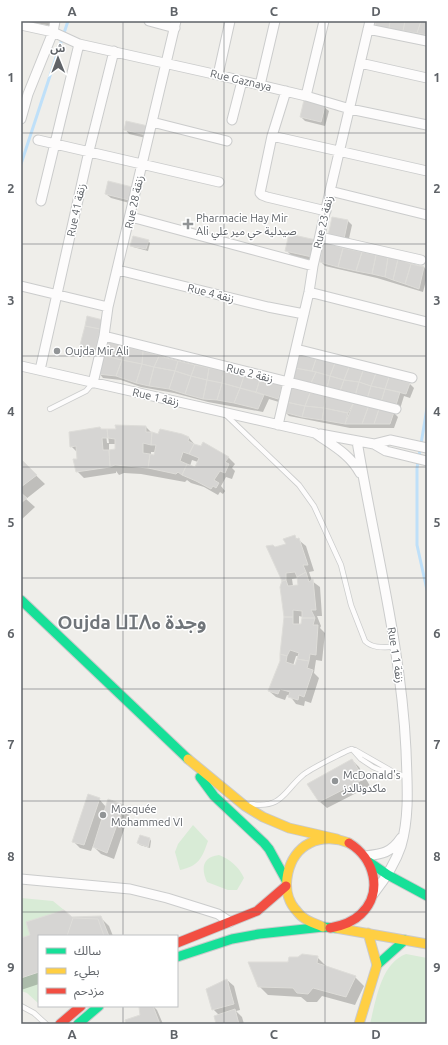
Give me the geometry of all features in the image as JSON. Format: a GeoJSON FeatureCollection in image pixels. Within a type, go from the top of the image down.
{"type":"FeatureCollection","features":[{"type":"Feature","properties":{"kind":"main road"},"geometry":{"type":"LineString","coordinates":[[21,600],[190,762],[239,801],[263,817],[289,828],[337,839],[355,847],[388,876],[427,896]]}},
{"type":"Feature","properties":{"kind":"main road"},"geometry":{"type":"LineString","coordinates":[[190,762],[214,796],[269,849],[286,883],[289,901],[297,913],[309,922],[326,927],[427,944]]}},
{"type":"Feature","properties":{"kind":"main road"},"geometry":{"type":"LineString","coordinates":[[178,943],[257,911],[286,883],[289,866],[302,848],[315,841],[337,839]]}},
{"type":"Feature","properties":{"kind":"main road"},"geometry":{"type":"LineString","coordinates":[[178,956],[232,939],[259,934],[344,925],[357,919],[373,896],[374,875],[367,859]]}},
{"type":"Feature","properties":{"kind":"main road"},"geometry":{"type":"LineString","coordinates":[[368,933],[377,965]]}},
{"type":"Feature","properties":{"kind":"main road"},"geometry":{"type":"LineString","coordinates":[[359,1024],[377,965],[405,940]]}},
{"type":"Feature","properties":{"kind":"main road"},"geometry":{"type":"LineString","coordinates":[[60,1024],[80,1007]]}},
{"type":"Feature","properties":{"kind":"main road"},"geometry":{"type":"LineString","coordinates":[[78,1024],[98,1007]]}},
{"type":"Feature","properties":{"kind":"street"},"geometry":{"type":"LineString","coordinates":[[21,119],[28,94],[54,32],[55,21]]}},
{"type":"Feature","properties":{"kind":"street"},"geometry":{"type":"LineString","coordinates":[[149,21],[175,24]]}},
{"type":"Feature","properties":{"kind":"street"},"geometry":{"type":"LineString","coordinates":[[218,75],[230,21]]}},
{"type":"Feature","properties":{"kind":"street"},"geometry":{"type":"LineString","coordinates":[[260,85],[274,21]]}},
{"type":"Feature","properties":{"kind":"street"},"geometry":{"type":"LineString","coordinates":[[306,96],[324,21]]}},
{"type":"Feature","properties":{"kind":"street","name":"Rue 28 زنقة"},"geometry":{"type":"LineString","coordinates":[[93,382],[104,336],[108,307],[118,270],[175,24]]}},
{"type":"Feature","properties":{"kind":"street","name":"Rue Gaznaya"},"geometry":{"type":"LineString","coordinates":[[21,25],[54,32],[79,44],[218,75],[350,108],[427,125]]}},
{"type":"Feature","properties":{"kind":"street"},"geometry":{"type":"LineString","coordinates":[[369,25],[427,41]]}},
{"type":"Feature","properties":{"kind":"street","name":"Rue 23 زنقة"},"geometry":{"type":"LineString","coordinates":[[278,425],[309,292],[313,266],[330,191],[369,25]]}},
{"type":"Feature","properties":{"kind":"street"},"geometry":{"type":"LineString","coordinates":[[41,201],[79,44]]}},
{"type":"Feature","properties":{"kind":"street","name":"Rue 41 زنقة"},"geometry":{"type":"LineString","coordinates":[[40,370],[89,151],[114,51]]}},
{"type":"Feature","properties":{"kind":"street"},"geometry":{"type":"LineString","coordinates":[[360,64],[427,78]]}},
{"type":"Feature","properties":{"kind":"street"},"geometry":{"type":"LineString","coordinates":[[232,120],[242,81]]}},
{"type":"Feature","properties":{"kind":"street"},"geometry":{"type":"LineString","coordinates":[[286,91],[272,136],[260,192],[262,195],[326,211]]}},
{"type":"Feature","properties":{"kind":"street"},"geometry":{"type":"LineString","coordinates":[[152,122],[228,141]]}},
{"type":"Feature","properties":{"kind":"street"},"geometry":{"type":"LineString","coordinates":[[272,136],[427,171]]}},
{"type":"Feature","properties":{"kind":"street"},"geometry":{"type":"LineString","coordinates":[[38,140],[219,182]]}},
{"type":"Feature","properties":{"kind":"street"},"geometry":{"type":"LineString","coordinates":[[330,191],[427,215]]}},
{"type":"Feature","properties":{"kind":"street"},"geometry":{"type":"LineString","coordinates":[[130,217],[313,266]]}},
{"type":"Feature","properties":{"kind":"street"},"geometry":{"type":"LineString","coordinates":[[320,236],[421,260]]}},
{"type":"Feature","properties":{"kind":"street","name":"Rue 4 زنقة"},"geometry":{"type":"LineString","coordinates":[[118,270],[268,307],[304,314]]}},
{"type":"Feature","properties":{"kind":"street"},"geometry":{"type":"LineString","coordinates":[[21,286],[108,307]]}},
{"type":"Feature","properties":{"kind":"street"},"geometry":{"type":"LineString","coordinates":[[309,292],[427,322]]}},
{"type":"Feature","properties":{"kind":"street","name":"Rue 2 زنقة"},"geometry":{"type":"LineString","coordinates":[[104,336],[396,409]]}},
{"type":"Feature","properties":{"kind":"street"},"geometry":{"type":"LineString","coordinates":[[296,349],[412,378]]}},
{"type":"Feature","properties":{"kind":"street","name":"Rue زنقة 1"},"geometry":{"type":"LineString","coordinates":[[21,366],[291,428]]}},
{"type":"Feature","properties":{"kind":"street","name":"Rue 1 زنقة 1"},"geometry":{"type":"LineString","coordinates":[[291,428],[315,433],[343,452],[357,467],[363,480]]}},
{"type":"Feature","properties":{"kind":"street"},"geometry":{"type":"LineString","coordinates":[[315,433],[374,444],[386,451],[427,461]]}},
{"type":"Feature","properties":{"kind":"street"},"geometry":{"type":"LineString","coordinates":[[374,444],[390,440],[427,448]]}},
{"type":"Feature","properties":{"kind":"street","name":"Rue 1 زنقة 1"},"geometry":{"type":"LineString","coordinates":[[357,441],[395,647],[404,715],[407,777],[407,814],[401,847],[388,876],[373,896]]}},
{"type":"Feature","properties":{"kind":"street"},"geometry":{"type":"LineString","coordinates":[[367,859],[386,853],[401,839],[404,831]]}},
{"type":"Feature","properties":{"kind":"street"},"geometry":{"type":"LineString","coordinates":[[21,879],[130,889],[167,898],[218,914],[230,922]]}},
{"type":"Feature","properties":{"kind":"lane"},"geometry":{"type":"LineString","coordinates":[[50,409],[86,390],[93,382]]}},
{"type":"Feature","properties":{"kind":"lane"},"geometry":{"type":"LineString","coordinates":[[224,412],[299,485],[314,506],[341,564],[351,605],[366,641],[369,645],[395,647]]}},
{"type":"Feature","properties":{"kind":"lane"},"geometry":{"type":"LineString","coordinates":[[239,801],[261,805],[279,801],[304,774],[350,749],[354,750],[358,757],[367,764],[380,770],[393,772],[407,777]]}},
{"type":"Feature","properties":{"kind":"lane"},"geometry":{"type":"LineString","coordinates":[[21,1006],[34,1013],[46,1024]]}},
{"type":"Feature","properties":{"kind":"green space"},"geometry":{"type":"Polygon","coordinates":[[[193,825],[208,841],[202,857],[196,864],[180,870],[175,852],[178,844],[193,825]]]}},
{"type":"Feature","properties":{"kind":"green space"},"geometry":{"type":"Polygon","coordinates":[[[219,855],[234,864],[240,870],[244,878],[237,890],[228,890],[207,882],[204,873],[204,864],[209,858],[219,855]]]}},
{"type":"Feature","properties":{"kind":"green space"},"geometry":{"type":"Polygon","coordinates":[[[21,898],[53,901],[64,910],[30,935],[21,938],[21,898]]]}},
{"type":"Feature","properties":{"kind":"green space"},"geometry":{"type":"Polygon","coordinates":[[[406,954],[427,958],[427,1024],[370,1024],[377,994],[385,974],[391,965],[406,954]]]}},
{"type":"Feature","properties":{"kind":"green space"},"geometry":{"type":"Polygon","coordinates":[[[38,972],[38,1003],[27,993],[21,991],[21,978],[38,972]]]}},
{"type":"Feature","properties":{"kind":"building"},"geometry":{"type":"Polygon","coordinates":[[[376,21],[390,21],[389,29],[375,26],[376,21]]]}},
{"type":"Feature","properties":{"kind":"building"},"geometry":{"type":"Polygon","coordinates":[[[390,21],[405,21],[403,31],[389,29],[390,21]]]}},
{"type":"Feature","properties":{"kind":"building"},"geometry":{"type":"Polygon","coordinates":[[[405,21],[421,21],[417,33],[403,31],[405,21]]]}},
{"type":"Feature","properties":{"kind":"building"},"geometry":{"type":"Polygon","coordinates":[[[421,21],[427,22],[427,35],[417,33],[421,21]]]}},
{"type":"Feature","properties":{"kind":"building"},"geometry":{"type":"Polygon","coordinates":[[[304,100],[325,106],[321,122],[300,117],[304,100]]]}},
{"type":"Feature","properties":{"kind":"building"},"geometry":{"type":"Polygon","coordinates":[[[126,121],[148,126],[146,135],[124,130],[126,121]]]}},
{"type":"Feature","properties":{"kind":"building"},"geometry":{"type":"Polygon","coordinates":[[[108,181],[132,187],[129,200],[105,194],[108,181]]]}},
{"type":"Feature","properties":{"kind":"building"},"geometry":{"type":"Polygon","coordinates":[[[332,217],[348,220],[344,239],[328,236],[332,217]]]}},
{"type":"Feature","properties":{"kind":"building"},"geometry":{"type":"Polygon","coordinates":[[[289,234],[316,240],[312,257],[285,251],[289,234]]]}},
{"type":"Feature","properties":{"kind":"building"},"geometry":{"type":"Polygon","coordinates":[[[133,236],[149,240],[146,249],[130,246],[133,236]]]}},
{"type":"Feature","properties":{"kind":"building"},"geometry":{"type":"Polygon","coordinates":[[[323,242],[343,248],[338,267],[320,262],[323,242]]]}},
{"type":"Feature","properties":{"kind":"building"},"geometry":{"type":"Polygon","coordinates":[[[343,248],[362,252],[356,271],[338,267],[343,248]]]}},
{"type":"Feature","properties":{"kind":"building"},"geometry":{"type":"Polygon","coordinates":[[[362,252],[376,255],[372,274],[356,271],[362,252]]]}},
{"type":"Feature","properties":{"kind":"building"},"geometry":{"type":"Polygon","coordinates":[[[376,255],[388,257],[385,277],[372,274],[376,255]]]}},
{"type":"Feature","properties":{"kind":"building"},"geometry":{"type":"Polygon","coordinates":[[[388,257],[398,259],[393,280],[385,277],[388,257]]]}},
{"type":"Feature","properties":{"kind":"building"},"geometry":{"type":"Polygon","coordinates":[[[398,259],[411,264],[405,284],[393,280],[398,259]]]}},
{"type":"Feature","properties":{"kind":"building"},"geometry":{"type":"Polygon","coordinates":[[[411,264],[424,267],[419,289],[405,284],[411,264]]]}},
{"type":"Feature","properties":{"kind":"building"},"geometry":{"type":"Polygon","coordinates":[[[87,316],[103,320],[100,329],[85,326],[87,316]]]}},
{"type":"Feature","properties":{"kind":"building"},"geometry":{"type":"Polygon","coordinates":[[[85,326],[100,329],[96,348],[80,345],[85,326]]]}},
{"type":"Feature","properties":{"kind":"building"},"geometry":{"type":"Polygon","coordinates":[[[106,341],[126,347],[122,360],[102,355],[106,341]]]}},
{"type":"Feature","properties":{"kind":"building"},"geometry":{"type":"Polygon","coordinates":[[[126,347],[143,351],[142,364],[122,360],[126,347]]]}},
{"type":"Feature","properties":{"kind":"building"},"geometry":{"type":"Polygon","coordinates":[[[143,351],[159,356],[154,367],[142,364],[143,351]]]}},
{"type":"Feature","properties":{"kind":"building"},"geometry":{"type":"Polygon","coordinates":[[[102,355],[122,360],[116,376],[97,374],[102,355]]]}},
{"type":"Feature","properties":{"kind":"building"},"geometry":{"type":"Polygon","coordinates":[[[299,355],[316,359],[312,371],[295,368],[299,355]]]}},
{"type":"Feature","properties":{"kind":"building"},"geometry":{"type":"Polygon","coordinates":[[[159,356],[178,361],[175,371],[154,367],[159,356]]]}},
{"type":"Feature","properties":{"kind":"building"},"geometry":{"type":"Polygon","coordinates":[[[316,359],[335,363],[330,376],[312,371],[316,359]]]}},
{"type":"Feature","properties":{"kind":"building"},"geometry":{"type":"Polygon","coordinates":[[[122,360],[142,364],[136,383],[116,376],[122,360]]]}},
{"type":"Feature","properties":{"kind":"building"},"geometry":{"type":"Polygon","coordinates":[[[178,361],[195,365],[191,376],[175,371],[178,361]]]}},
{"type":"Feature","properties":{"kind":"building"},"geometry":{"type":"Polygon","coordinates":[[[335,363],[349,367],[344,380],[330,376],[335,363]]]}},
{"type":"Feature","properties":{"kind":"building"},"geometry":{"type":"Polygon","coordinates":[[[142,364],[154,367],[149,386],[136,383],[142,364]]]}},
{"type":"Feature","properties":{"kind":"building"},"geometry":{"type":"Polygon","coordinates":[[[195,365],[209,368],[207,380],[191,376],[195,365]]]}},
{"type":"Feature","properties":{"kind":"building"},"geometry":{"type":"Polygon","coordinates":[[[154,367],[175,371],[169,389],[149,386],[154,367]]]}},
{"type":"Feature","properties":{"kind":"building"},"geometry":{"type":"Polygon","coordinates":[[[349,367],[363,371],[359,382],[344,380],[349,367]]]}},
{"type":"Feature","properties":{"kind":"building"},"geometry":{"type":"Polygon","coordinates":[[[209,368],[224,371],[222,383],[207,380],[209,368]]]}},
{"type":"Feature","properties":{"kind":"building"},"geometry":{"type":"Polygon","coordinates":[[[295,368],[316,372],[311,383],[291,380],[295,368]]]}},
{"type":"Feature","properties":{"kind":"building"},"geometry":{"type":"Polygon","coordinates":[[[175,371],[191,376],[185,394],[169,389],[175,371]]]}},
{"type":"Feature","properties":{"kind":"building"},"geometry":{"type":"Polygon","coordinates":[[[224,371],[244,376],[240,388],[222,383],[224,371]]]}},
{"type":"Feature","properties":{"kind":"building"},"geometry":{"type":"Polygon","coordinates":[[[363,371],[376,373],[371,386],[359,382],[363,371]]]}},
{"type":"Feature","properties":{"kind":"building"},"geometry":{"type":"Polygon","coordinates":[[[316,372],[330,376],[327,388],[311,383],[316,372]]]}},
{"type":"Feature","properties":{"kind":"building"},"geometry":{"type":"Polygon","coordinates":[[[376,373],[389,377],[385,389],[371,386],[376,373]]]}},
{"type":"Feature","properties":{"kind":"building"},"geometry":{"type":"Polygon","coordinates":[[[191,376],[207,380],[203,399],[185,394],[191,376]]]}},
{"type":"Feature","properties":{"kind":"building"},"geometry":{"type":"Polygon","coordinates":[[[244,376],[260,379],[256,392],[240,388],[244,376]]]}},
{"type":"Feature","properties":{"kind":"building"},"geometry":{"type":"Polygon","coordinates":[[[330,376],[344,380],[340,391],[327,388],[330,376]]]}},
{"type":"Feature","properties":{"kind":"building"},"geometry":{"type":"Polygon","coordinates":[[[389,377],[410,383],[406,394],[385,389],[389,377]]]}},
{"type":"Feature","properties":{"kind":"building"},"geometry":{"type":"Polygon","coordinates":[[[260,379],[283,384],[278,399],[256,392],[260,379]]]}},
{"type":"Feature","properties":{"kind":"building"},"geometry":{"type":"Polygon","coordinates":[[[207,380],[222,383],[217,400],[203,399],[207,380]]]}},
{"type":"Feature","properties":{"kind":"building"},"geometry":{"type":"Polygon","coordinates":[[[344,380],[359,382],[355,396],[340,391],[344,380]]]}},
{"type":"Feature","properties":{"kind":"building"},"geometry":{"type":"Polygon","coordinates":[[[359,382],[371,386],[367,399],[355,396],[359,382]]]}},
{"type":"Feature","properties":{"kind":"building"},"geometry":{"type":"Polygon","coordinates":[[[222,383],[240,388],[234,403],[217,400],[222,383]]]}},
{"type":"Feature","properties":{"kind":"building"},"geometry":{"type":"Polygon","coordinates":[[[371,386],[385,389],[381,402],[367,399],[371,386]]]}},
{"type":"Feature","properties":{"kind":"building"},"geometry":{"type":"Polygon","coordinates":[[[240,388],[264,395],[258,409],[234,403],[240,388]]]}},
{"type":"Feature","properties":{"kind":"building"},"geometry":{"type":"Polygon","coordinates":[[[291,388],[310,393],[305,406],[286,402],[291,388]]]}},
{"type":"Feature","properties":{"kind":"building"},"geometry":{"type":"Polygon","coordinates":[[[385,389],[400,392],[396,405],[381,402],[385,389]]]}},
{"type":"Feature","properties":{"kind":"building"},"geometry":{"type":"Polygon","coordinates":[[[310,393],[326,395],[324,408],[305,406],[310,393]]]}},
{"type":"Feature","properties":{"kind":"building"},"geometry":{"type":"Polygon","coordinates":[[[326,395],[354,402],[348,413],[324,408],[326,395]]]}},
{"type":"Feature","properties":{"kind":"building"},"geometry":{"type":"Polygon","coordinates":[[[286,402],[305,406],[302,417],[283,412],[286,402]]]}},
{"type":"Feature","properties":{"kind":"building"},"geometry":{"type":"Polygon","coordinates":[[[354,402],[369,405],[362,424],[345,424],[354,402]]]}},
{"type":"Feature","properties":{"kind":"building"},"geometry":{"type":"Polygon","coordinates":[[[369,405],[379,409],[374,424],[362,424],[369,405]]]}},
{"type":"Feature","properties":{"kind":"building"},"geometry":{"type":"Polygon","coordinates":[[[305,406],[324,408],[322,420],[302,417],[305,406]]]}},
{"type":"Feature","properties":{"kind":"building"},"geometry":{"type":"Polygon","coordinates":[[[324,408],[348,413],[345,424],[322,420],[324,408]]]}},
{"type":"Feature","properties":{"kind":"building"},"geometry":{"type":"Polygon","coordinates":[[[379,409],[394,412],[390,424],[374,424],[379,409]]]}},
{"type":"Feature","properties":{"kind":"building"},"geometry":{"type":"Polygon","coordinates":[[[115,425],[146,426],[146,432],[152,432],[151,445],[143,443],[143,453],[150,454],[148,468],[115,465],[110,467],[109,450],[115,449],[115,439],[108,438],[107,429],[116,429],[115,425]]]}},
{"type":"Feature","properties":{"kind":"building"},"geometry":{"type":"Polygon","coordinates":[[[100,427],[101,429],[107,429],[108,438],[102,438],[103,450],[109,450],[110,467],[76,472],[73,459],[77,459],[76,446],[70,447],[69,432],[100,427]]]}},
{"type":"Feature","properties":{"kind":"building"},"geometry":{"type":"Polygon","coordinates":[[[160,429],[189,437],[188,441],[194,444],[189,454],[183,452],[180,461],[187,464],[182,475],[178,472],[176,474],[148,468],[150,454],[154,455],[156,445],[151,445],[152,432],[158,434],[160,429]]]}},
{"type":"Feature","properties":{"kind":"building"},"geometry":{"type":"Polygon","coordinates":[[[203,442],[229,457],[225,462],[229,464],[225,473],[220,471],[214,480],[219,483],[216,488],[213,486],[211,489],[182,475],[187,464],[195,467],[199,458],[189,454],[194,444],[201,446],[203,442]]]}},
{"type":"Feature","properties":{"kind":"building"},"geometry":{"type":"Polygon","coordinates":[[[21,459],[37,475],[21,487],[21,459]]]}},
{"type":"Feature","properties":{"kind":"building"},"geometry":{"type":"Polygon","coordinates":[[[21,493],[27,498],[21,503],[21,493]]]}},
{"type":"Feature","properties":{"kind":"building"},"geometry":{"type":"Polygon","coordinates":[[[295,535],[296,539],[299,538],[308,565],[303,565],[306,572],[297,577],[295,572],[286,573],[286,580],[282,581],[266,546],[273,545],[275,547],[286,544],[283,539],[295,535]]]}},
{"type":"Feature","properties":{"kind":"building"},"geometry":{"type":"Polygon","coordinates":[[[306,572],[309,582],[313,579],[316,610],[311,610],[315,618],[302,618],[302,611],[293,610],[293,617],[284,617],[280,587],[282,581],[286,580],[288,586],[298,585],[297,577],[306,572]]]}},
{"type":"Feature","properties":{"kind":"building"},"geometry":{"type":"Polygon","coordinates":[[[284,617],[293,617],[293,624],[301,624],[302,618],[315,618],[313,625],[318,625],[316,655],[310,654],[309,661],[297,659],[299,653],[290,650],[287,656],[280,654],[284,617]]]}},
{"type":"Feature","properties":{"kind":"building"},"geometry":{"type":"Polygon","coordinates":[[[280,654],[287,656],[286,662],[295,665],[297,659],[309,661],[307,668],[313,670],[304,697],[299,695],[298,700],[288,697],[290,692],[280,689],[278,694],[268,691],[280,661],[280,654]]]}},
{"type":"Feature","properties":{"kind":"building","name":"McDonald's ماكدونالدز"},"geometry":{"type":"Polygon","coordinates":[[[352,759],[364,779],[319,802],[307,784],[352,759]]]}},
{"type":"Feature","properties":{"kind":"building"},"geometry":{"type":"Polygon","coordinates":[[[88,794],[100,798],[84,845],[72,842],[88,794]]]}},
{"type":"Feature","properties":{"kind":"building"},"geometry":{"type":"Polygon","coordinates":[[[108,799],[124,805],[107,853],[93,847],[108,799]]]}},
{"type":"Feature","properties":{"kind":"building"},"geometry":{"type":"Polygon","coordinates":[[[140,835],[150,838],[148,847],[137,843],[140,835]]]}},
{"type":"Feature","properties":{"kind":"building"},"geometry":{"type":"Polygon","coordinates":[[[64,910],[72,917],[101,916],[109,935],[38,935],[38,972],[21,978],[21,938],[30,935],[26,922],[64,910]]]}},
{"type":"Feature","properties":{"kind":"building"},"geometry":{"type":"Polygon","coordinates":[[[73,918],[98,919],[104,935],[67,935],[73,918]]]}},
{"type":"Feature","properties":{"kind":"building"},"geometry":{"type":"Polygon","coordinates":[[[302,954],[318,956],[317,963],[356,976],[346,997],[313,988],[308,994],[297,993],[293,988],[258,987],[248,962],[288,962],[289,957],[298,957],[302,954]]]}},
{"type":"Feature","properties":{"kind":"building"},"geometry":{"type":"Polygon","coordinates":[[[227,979],[234,1004],[212,1010],[206,989],[227,979]]]}},
{"type":"Feature","properties":{"kind":"building"},"geometry":{"type":"Polygon","coordinates":[[[139,1007],[153,1007],[160,1024],[126,1024],[125,1020],[140,1015],[139,1007]]]}},
{"type":"Feature","properties":{"kind":"building"},"geometry":{"type":"Polygon","coordinates":[[[235,1009],[239,1024],[216,1024],[214,1016],[235,1009]]]}},
{"type":"Feature","properties":{"kind":"waterway"},"geometry":{"type":"LineString","coordinates":[[21,164],[68,21]]}},
{"type":"Feature","properties":{"kind":"waterway"},"geometry":{"type":"LineString","coordinates":[[427,408],[417,468],[417,545],[427,590]]}},
{"type":"Feature","properties":{"kind":"traffic: fast"},"geometry":{"type":"LineString","coordinates":[[21,600],[188,759]]}},
{"type":"Feature","properties":{"kind":"traffic: fast"},"geometry":{"type":"LineString","coordinates":[[200,777],[214,796],[264,843],[269,849],[286,880]]}},
{"type":"Feature","properties":{"kind":"traffic: fast"},"geometry":{"type":"LineString","coordinates":[[369,862],[388,875],[427,896]]}},
{"type":"Feature","properties":{"kind":"traffic: fast"},"geometry":{"type":"LineString","coordinates":[[178,957],[232,939],[259,934],[323,927],[336,928]]}},
{"type":"Feature","properties":{"kind":"traffic: fast"},"geometry":{"type":"LineString","coordinates":[[377,965],[405,940]]}},
{"type":"Feature","properties":{"kind":"traffic: fast"},"geometry":{"type":"LineString","coordinates":[[78,1024],[98,1007]]}},
{"type":"Feature","properties":{"kind":"traffic: slow"},"geometry":{"type":"LineString","coordinates":[[188,759],[245,806],[263,817],[289,828],[337,839]]}},
{"type":"Feature","properties":{"kind":"traffic: slow"},"geometry":{"type":"LineString","coordinates":[[323,927],[301,916],[295,909],[287,892],[288,873],[296,855],[302,848],[310,843],[330,839],[349,843]]}},
{"type":"Feature","properties":{"kind":"traffic: slow"},"geometry":{"type":"LineString","coordinates":[[336,928],[427,944]]}},
{"type":"Feature","properties":{"kind":"traffic: slow"},"geometry":{"type":"LineString","coordinates":[[359,1024],[377,965],[368,933]]}},
{"type":"Feature","properties":{"kind":"traffic: jam"},"geometry":{"type":"LineString","coordinates":[[330,928],[346,924],[358,917],[368,905],[372,896],[374,886],[370,866],[358,849],[349,843]]}},
{"type":"Feature","properties":{"kind":"traffic: jam"},"geometry":{"type":"LineString","coordinates":[[178,943],[257,911],[286,886]]}},
{"type":"Feature","properties":{"kind":"traffic: jam"},"geometry":{"type":"LineString","coordinates":[[60,1024],[80,1007]]}},
{"type":"Feature","properties":{"kind":"place","name":"Pharmacie Hay Mir Ali صيدلية حي مير علي"},"geometry":{"type":"Point","coordinates":[188,224]}},
{"type":"Feature","properties":{"kind":"place","name":"Oujda Mir Ali"},"geometry":{"type":"Point","coordinates":[57,351]}},
{"type":"Feature","properties":{"kind":"place","name":"McDonald's ماكدونالدز"},"geometry":{"type":"Point","coordinates":[335,781]}},
{"type":"Feature","properties":{"kind":"place","name":"Mosquée Mohammed VI"},"geometry":{"type":"Point","coordinates":[103,815]}},
{"type":"Feature","properties":{"kind":"district","name":"Oujda ⵡⵊⴷⴰ وجدة"},"geometry":{"type":"Point","coordinates":[132,622]}}]}
